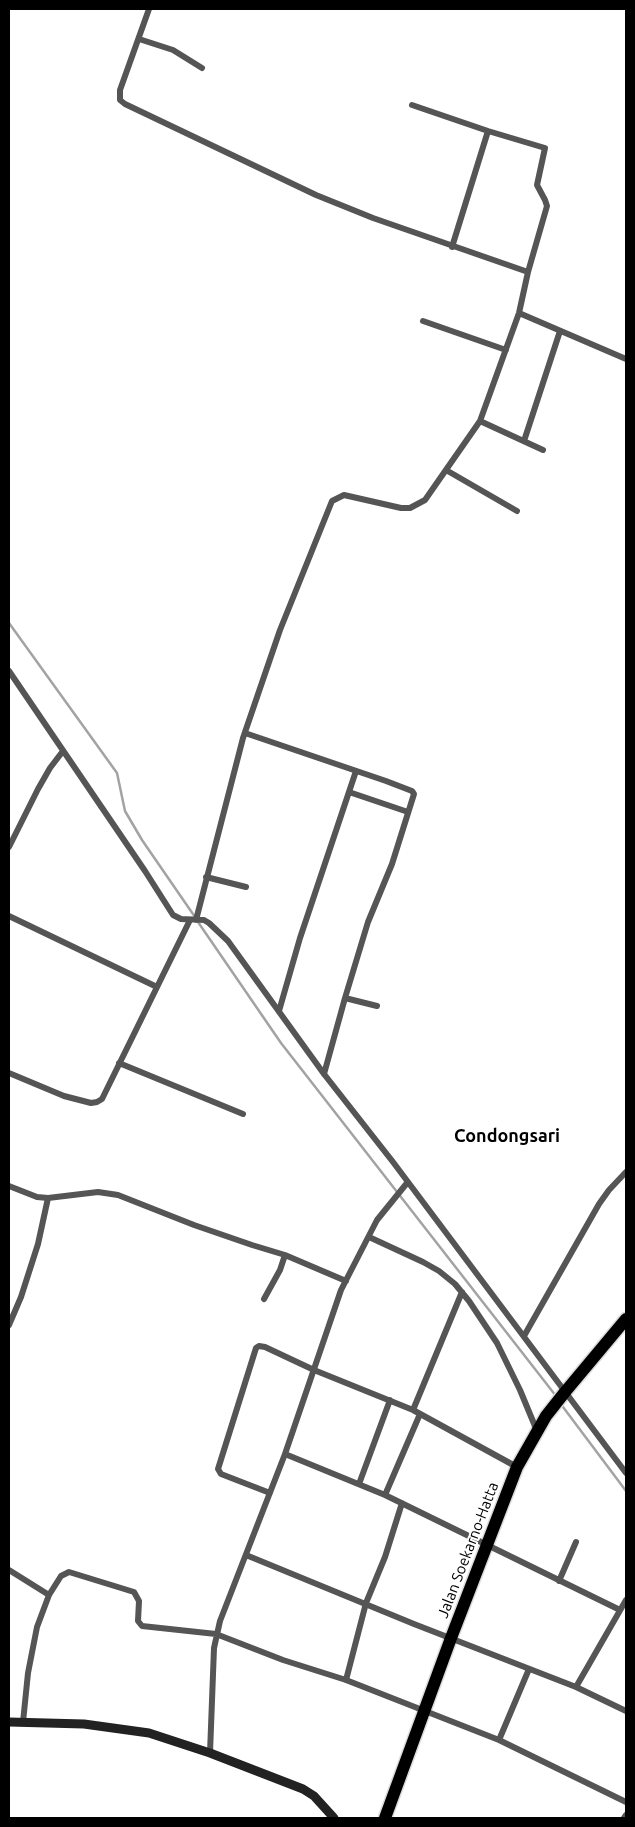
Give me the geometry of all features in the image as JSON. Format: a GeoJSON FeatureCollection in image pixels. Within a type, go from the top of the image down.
{"type":"FeatureCollection","features":[{"type":"Feature","properties":{"kind":"highway","name":"Jalan Soekarno-Hatta"},"geometry":{"type":"LineString","coordinates":[[385,1818],[451,1638],[517,1467],[537,1431],[560,1397],[626,1319]]}},
{"type":"Feature","properties":{"kind":"main road"},"geometry":{"type":"LineString","coordinates":[[9,1722],[104,1725],[149,1733],[210,1753],[303,1789],[314,1796],[334,1818]]}},
{"type":"Feature","properties":{"kind":"street"},"geometry":{"type":"LineString","coordinates":[[149,9],[120,90],[120,100],[125,104],[316,195],[452,247],[528,272]]}},
{"type":"Feature","properties":{"kind":"street"},"geometry":{"type":"LineString","coordinates":[[138,39],[173,50],[202,68]]}},
{"type":"Feature","properties":{"kind":"street"},"geometry":{"type":"LineString","coordinates":[[9,1073],[64,1096],[91,1102],[97,1102],[102,1098],[157,987],[193,920],[245,733],[280,630],[332,501],[344,495],[401,508],[410,508],[425,500],[480,421],[519,313],[528,272],[547,206],[537,185],[545,148],[412,105]]}},
{"type":"Feature","properties":{"kind":"street"},"geometry":{"type":"LineString","coordinates":[[452,247],[488,131]]}},
{"type":"Feature","properties":{"kind":"street"},"geometry":{"type":"LineString","coordinates":[[519,313],[626,359]]}},
{"type":"Feature","properties":{"kind":"street"},"geometry":{"type":"LineString","coordinates":[[423,321],[506,350]]}},
{"type":"Feature","properties":{"kind":"street"},"geometry":{"type":"LineString","coordinates":[[524,441],[560,331]]}},
{"type":"Feature","properties":{"kind":"street"},"geometry":{"type":"LineString","coordinates":[[480,421],[543,450]]}},
{"type":"Feature","properties":{"kind":"street"},"geometry":{"type":"LineString","coordinates":[[446,470],[517,512]]}},
{"type":"Feature","properties":{"kind":"street"},"geometry":{"type":"LineString","coordinates":[[9,671],[145,871],[172,915],[177,919],[209,923],[228,941],[324,1074],[524,1336],[560,1397],[626,1473]]}},
{"type":"Feature","properties":{"kind":"street"},"geometry":{"type":"LineString","coordinates":[[245,733],[414,792],[392,864],[368,922],[324,1074]]}},
{"type":"Feature","properties":{"kind":"street"},"geometry":{"type":"LineString","coordinates":[[9,847],[38,789],[50,768],[63,751]]}},
{"type":"Feature","properties":{"kind":"street"},"geometry":{"type":"LineString","coordinates":[[279,1011],[300,938],[356,771]]}},
{"type":"Feature","properties":{"kind":"street"},"geometry":{"type":"LineString","coordinates":[[349,792],[408,812]]}},
{"type":"Feature","properties":{"kind":"street"},"geometry":{"type":"LineString","coordinates":[[206,877],[246,887]]}},
{"type":"Feature","properties":{"kind":"street"},"geometry":{"type":"LineString","coordinates":[[9,916],[157,987]]}},
{"type":"Feature","properties":{"kind":"street"},"geometry":{"type":"LineString","coordinates":[[345,998],[377,1006]]}},
{"type":"Feature","properties":{"kind":"street"},"geometry":{"type":"LineString","coordinates":[[119,1063],[243,1114]]}},
{"type":"Feature","properties":{"kind":"street"},"geometry":{"type":"LineString","coordinates":[[524,1336],[599,1204],[626,1172]]}},
{"type":"Feature","properties":{"kind":"street"},"geometry":{"type":"LineString","coordinates":[[210,1753],[216,1634],[286,1454],[341,1290],[378,1220],[407,1182]]}},
{"type":"Feature","properties":{"kind":"street"},"geometry":{"type":"LineString","coordinates":[[9,1186],[36,1197],[48,1198],[98,1192],[118,1195],[194,1225],[285,1255],[346,1281]]}},
{"type":"Feature","properties":{"kind":"street"},"geometry":{"type":"LineString","coordinates":[[9,1325],[21,1297],[38,1244],[48,1198]]}},
{"type":"Feature","properties":{"kind":"street"},"geometry":{"type":"LineString","coordinates":[[368,1237],[408,1254],[439,1271],[462,1292],[498,1343],[537,1431]]}},
{"type":"Feature","properties":{"kind":"street"},"geometry":{"type":"LineString","coordinates":[[264,1299],[280,1270],[285,1255]]}},
{"type":"Feature","properties":{"kind":"street"},"geometry":{"type":"LineString","coordinates":[[413,1410],[462,1292]]}},
{"type":"Feature","properties":{"kind":"street"},"geometry":{"type":"LineString","coordinates":[[270,1493],[221,1474],[218,1471],[256,1348],[259,1346],[264,1346],[314,1370],[413,1410],[517,1467]]}},
{"type":"Feature","properties":{"kind":"street"},"geometry":{"type":"LineString","coordinates":[[359,1484],[390,1400]]}},
{"type":"Feature","properties":{"kind":"street"},"geometry":{"type":"LineString","coordinates":[[385,1495],[420,1414]]}},
{"type":"Feature","properties":{"kind":"street"},"geometry":{"type":"LineString","coordinates":[[286,1454],[385,1495],[620,1610]]}},
{"type":"Feature","properties":{"kind":"street"},"geometry":{"type":"LineString","coordinates":[[346,1680],[366,1603],[385,1557],[402,1503]]}},
{"type":"Feature","properties":{"kind":"street"},"geometry":{"type":"LineString","coordinates":[[559,1581],[576,1542]]}},
{"type":"Feature","properties":{"kind":"street"},"geometry":{"type":"LineString","coordinates":[[246,1555],[576,1687],[626,1711]]}},
{"type":"Feature","properties":{"kind":"street"},"geometry":{"type":"LineString","coordinates":[[9,1570],[49,1595]]}},
{"type":"Feature","properties":{"kind":"street"},"geometry":{"type":"LineString","coordinates":[[23,1722],[31,1650],[37,1627],[49,1595],[60,1576],[69,1572],[134,1592],[139,1601],[138,1621],[142,1626],[216,1634],[283,1660],[346,1680],[499,1740],[626,1802]]}},
{"type":"Feature","properties":{"kind":"street"},"geometry":{"type":"LineString","coordinates":[[576,1687],[626,1600]]}},
{"type":"Feature","properties":{"kind":"street"},"geometry":{"type":"LineString","coordinates":[[499,1740],[529,1669]]}},
{"type":"Feature","properties":{"kind":"waterway"},"geometry":{"type":"LineString","coordinates":[[9,623],[117,773],[125,811],[142,840],[195,917]]}},
{"type":"Feature","properties":{"kind":"waterway"},"geometry":{"type":"LineString","coordinates":[[198,922],[281,1043],[556,1396]]}},
{"type":"Feature","properties":{"kind":"waterway"},"geometry":{"type":"LineString","coordinates":[[560,1403],[626,1491]]}},
{"type":"Feature","properties":{"kind":"district","name":"Condongsari"},"geometry":{"type":"Point","coordinates":[507,1136]}}]}
